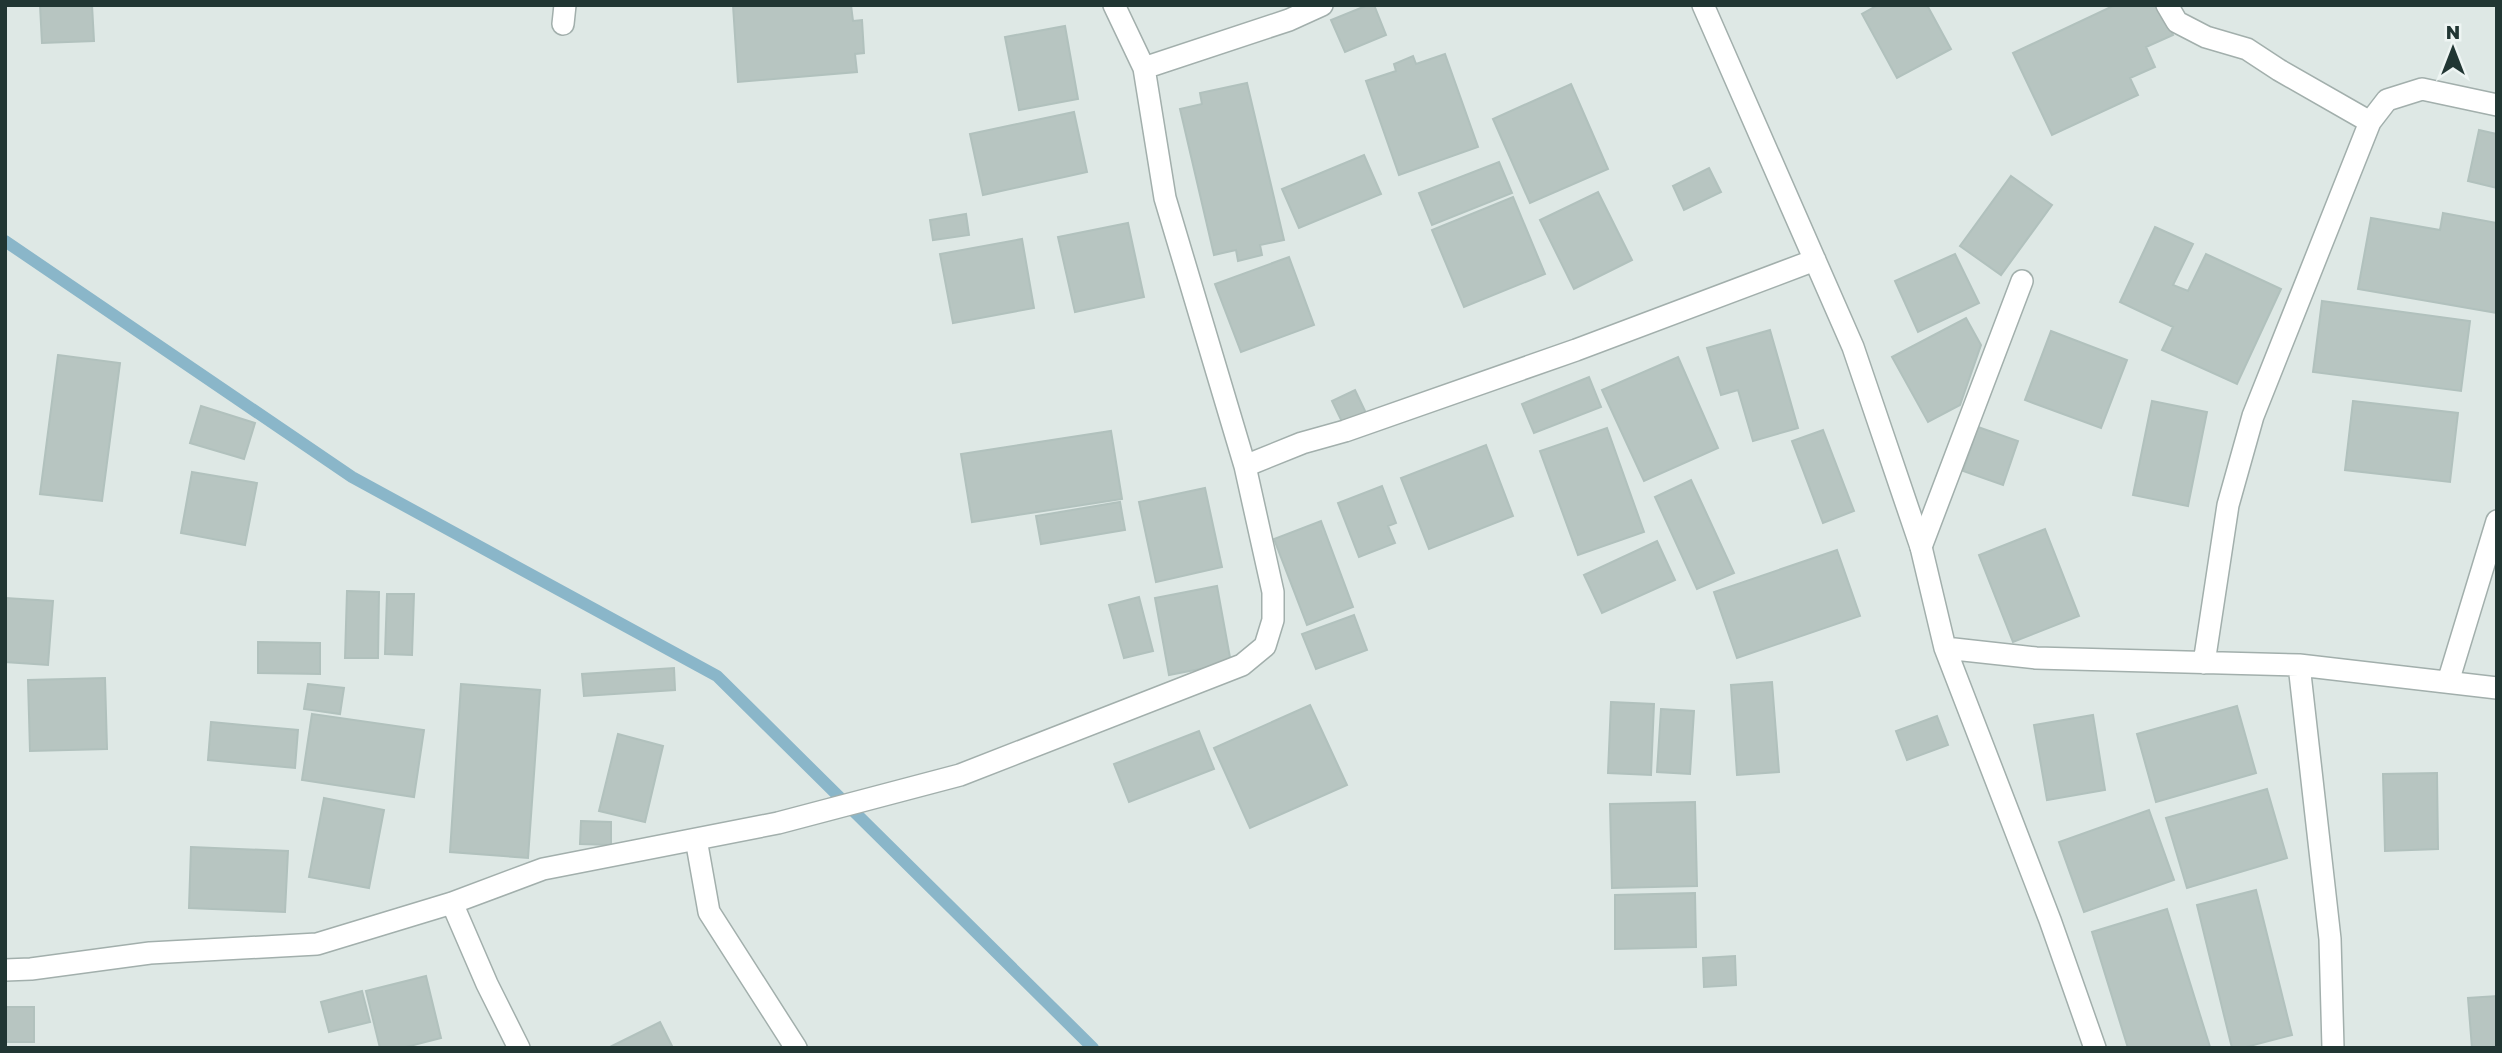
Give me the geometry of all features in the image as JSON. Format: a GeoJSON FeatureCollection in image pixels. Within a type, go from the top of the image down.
{"type":"FeatureCollection","features":[{"type":"Feature","properties":{"kind":"street"},"geometry":{"type":"LineString","coordinates":[[5,970],[150,953],[317,944],[452,903],[544,869],[778,823],[960,775],[1242,666],[1265,646],[1273,620],[1273,592],[1245,466],[1165,198],[1144,68],[1114,5]]}},
{"type":"Feature","properties":{"kind":"street"},"geometry":{"type":"LineString","coordinates":[[1144,68],[1289,20],[1322,5]]}},
{"type":"Feature","properties":{"kind":"street"},"geometry":{"type":"LineString","coordinates":[[1703,5],[1853,348],[1921,547],[1945,648],[2050,919],[2095,1048]]}},
{"type":"Feature","properties":{"kind":"street"},"geometry":{"type":"LineString","coordinates":[[2166,5],[2177,22],[2206,37],[2247,49],[2370,122]]}},
{"type":"Feature","properties":{"kind":"street"},"geometry":{"type":"LineString","coordinates":[[2204,663],[2228,505],[2253,416],[2370,122],[2387,100],[2422,89],[2497,105]]}},
{"type":"Feature","properties":{"kind":"street"},"geometry":{"type":"LineString","coordinates":[[1245,466],[1302,443],[1345,431],[1576,350],[1815,260]]}},
{"type":"Feature","properties":{"kind":"street"},"geometry":{"type":"LineString","coordinates":[[1921,547],[2022,281]]}},
{"type":"Feature","properties":{"kind":"street"},"geometry":{"type":"LineString","coordinates":[[2448,682],[2497,521]]}},
{"type":"Feature","properties":{"kind":"street"},"geometry":{"type":"LineString","coordinates":[[1945,648],[2036,658],[2299,666],[2497,688]]}},
{"type":"Feature","properties":{"kind":"street"},"geometry":{"type":"LineString","coordinates":[[2299,666],[2330,939],[2333,1048]]}},
{"type":"Feature","properties":{"kind":"street"},"geometry":{"type":"LineString","coordinates":[[696,839],[709,912],[796,1048]]}},
{"type":"Feature","properties":{"kind":"street"},"geometry":{"type":"LineString","coordinates":[[452,903],[487,984],[519,1048]]}},
{"type":"Feature","properties":{"kind":"building"},"geometry":{"type":"Polygon","coordinates":[[[40,5],[92,5],[94,41],[42,43],[40,5]]]}},
{"type":"Feature","properties":{"kind":"building"},"geometry":{"type":"Polygon","coordinates":[[[733,5],[851,5],[853,21],[862,20],[864,53],[855,54],[857,72],[738,82],[733,5]]]}},
{"type":"Feature","properties":{"kind":"building"},"geometry":{"type":"Polygon","coordinates":[[[1374,5],[1386,35],[1345,52],[1331,20],[1374,5]]]}},
{"type":"Feature","properties":{"kind":"building"},"geometry":{"type":"Polygon","coordinates":[[[1878,5],[1927,5],[1951,49],[1897,78],[1862,14],[1878,5]]]}},
{"type":"Feature","properties":{"kind":"building"},"geometry":{"type":"Polygon","coordinates":[[[2115,5],[2159,5],[2173,35],[2146,47],[2155,67],[2130,78],[2138,95],[2052,135],[2013,53],[2115,5]]]}},
{"type":"Feature","properties":{"kind":"building"},"geometry":{"type":"Polygon","coordinates":[[[1065,26],[1078,99],[1019,110],[1005,37],[1065,26]]]}},
{"type":"Feature","properties":{"kind":"building"},"geometry":{"type":"Polygon","coordinates":[[[1445,54],[1478,147],[1399,175],[1366,81],[1396,71],[1394,64],[1413,56],[1416,64],[1445,54]]]}},
{"type":"Feature","properties":{"kind":"building"},"geometry":{"type":"Polygon","coordinates":[[[1247,83],[1284,240],[1260,245],[1262,255],[1238,261],[1236,250],[1214,255],[1180,109],[1202,104],[1200,93],[1247,83]]]}},
{"type":"Feature","properties":{"kind":"building"},"geometry":{"type":"Polygon","coordinates":[[[1571,84],[1608,169],[1530,203],[1493,119],[1571,84]]]}},
{"type":"Feature","properties":{"kind":"building"},"geometry":{"type":"Polygon","coordinates":[[[1074,112],[1087,172],[983,195],[970,134],[1074,112]]]}},
{"type":"Feature","properties":{"kind":"building"},"geometry":{"type":"Polygon","coordinates":[[[2479,130],[2497,134],[2497,188],[2468,181],[2479,130]]]}},
{"type":"Feature","properties":{"kind":"building"},"geometry":{"type":"Polygon","coordinates":[[[1364,155],[1381,194],[1299,228],[1282,189],[1364,155]]]}},
{"type":"Feature","properties":{"kind":"building"},"geometry":{"type":"Polygon","coordinates":[[[1499,162],[1512,193],[1432,225],[1419,193],[1499,162]]]}},
{"type":"Feature","properties":{"kind":"building"},"geometry":{"type":"Polygon","coordinates":[[[1709,168],[1721,192],[1684,210],[1673,186],[1709,168]]]}},
{"type":"Feature","properties":{"kind":"building"},"geometry":{"type":"Polygon","coordinates":[[[2011,176],[2052,205],[2001,275],[1960,246],[2011,176]]]}},
{"type":"Feature","properties":{"kind":"building"},"geometry":{"type":"Polygon","coordinates":[[[1598,192],[1632,260],[1574,289],[1540,220],[1598,192]]]}},
{"type":"Feature","properties":{"kind":"building"},"geometry":{"type":"Polygon","coordinates":[[[1513,197],[1545,274],[1464,307],[1432,230],[1513,197]]]}},
{"type":"Feature","properties":{"kind":"building"},"geometry":{"type":"Polygon","coordinates":[[[2443,213],[2497,223],[2497,313],[2358,289],[2371,218],[2440,230],[2443,213]]]}},
{"type":"Feature","properties":{"kind":"building"},"geometry":{"type":"Polygon","coordinates":[[[966,214],[969,235],[933,240],[930,220],[966,214]]]}},
{"type":"Feature","properties":{"kind":"building"},"geometry":{"type":"Polygon","coordinates":[[[1128,223],[1144,297],[1075,312],[1058,237],[1128,223]]]}},
{"type":"Feature","properties":{"kind":"building"},"geometry":{"type":"Polygon","coordinates":[[[2155,227],[2193,244],[2173,285],[2188,291],[2206,254],[2281,289],[2237,384],[2162,350],[2173,327],[2120,302],[2155,227]]]}},
{"type":"Feature","properties":{"kind":"building"},"geometry":{"type":"Polygon","coordinates":[[[1022,239],[1034,308],[953,323],[940,254],[1022,239]]]}},
{"type":"Feature","properties":{"kind":"building"},"geometry":{"type":"Polygon","coordinates":[[[1955,254],[1979,303],[1918,332],[1895,281],[1955,254]]]}},
{"type":"Feature","properties":{"kind":"building"},"geometry":{"type":"Polygon","coordinates":[[[1289,257],[1314,325],[1241,352],[1215,284],[1289,257]]]}},
{"type":"Feature","properties":{"kind":"building"},"geometry":{"type":"Polygon","coordinates":[[[2322,301],[2470,321],[2461,391],[2313,372],[2322,301]]]}},
{"type":"Feature","properties":{"kind":"building"},"geometry":{"type":"Polygon","coordinates":[[[1966,318],[1981,345],[1960,405],[1928,422],[1892,357],[1966,318]]]}},
{"type":"Feature","properties":{"kind":"building"},"geometry":{"type":"Polygon","coordinates":[[[1770,330],[1798,428],[1753,441],[1738,390],[1721,395],[1707,348],[1770,330]]]}},
{"type":"Feature","properties":{"kind":"building"},"geometry":{"type":"Polygon","coordinates":[[[2051,331],[2127,360],[2101,428],[2025,400],[2051,331]]]}},
{"type":"Feature","properties":{"kind":"building"},"geometry":{"type":"Polygon","coordinates":[[[58,355],[120,363],[102,501],[40,494],[58,355]]]}},
{"type":"Feature","properties":{"kind":"building"},"geometry":{"type":"Polygon","coordinates":[[[1678,357],[1718,448],[1644,481],[1602,390],[1678,357]]]}},
{"type":"Feature","properties":{"kind":"building"},"geometry":{"type":"Polygon","coordinates":[[[1589,377],[1601,407],[1534,433],[1522,404],[1589,377]]]}},
{"type":"Feature","properties":{"kind":"building"},"geometry":{"type":"Polygon","coordinates":[[[1355,390],[1366,413],[1343,424],[1332,401],[1355,390]]]}},
{"type":"Feature","properties":{"kind":"building"},"geometry":{"type":"Polygon","coordinates":[[[2152,401],[2207,412],[2188,506],[2133,495],[2152,401]]]}},
{"type":"Feature","properties":{"kind":"building"},"geometry":{"type":"Polygon","coordinates":[[[2353,401],[2458,413],[2450,482],[2345,470],[2353,401]]]}},
{"type":"Feature","properties":{"kind":"building"},"geometry":{"type":"Polygon","coordinates":[[[201,406],[255,423],[244,459],[190,443],[201,406]]]}},
{"type":"Feature","properties":{"kind":"building"},"geometry":{"type":"Polygon","coordinates":[[[1978,427],[2018,441],[2003,485],[1963,471],[1978,427]]]}},
{"type":"Feature","properties":{"kind":"building"},"geometry":{"type":"Polygon","coordinates":[[[1607,428],[1644,532],[1578,555],[1540,451],[1607,428]]]}},
{"type":"Feature","properties":{"kind":"building"},"geometry":{"type":"Polygon","coordinates":[[[1823,430],[1854,511],[1823,523],[1792,441],[1823,430]]]}},
{"type":"Feature","properties":{"kind":"building"},"geometry":{"type":"Polygon","coordinates":[[[1111,431],[1122,499],[972,522],[961,454],[1111,431]]]}},
{"type":"Feature","properties":{"kind":"building"},"geometry":{"type":"Polygon","coordinates":[[[1486,445],[1513,516],[1429,549],[1401,478],[1486,445]]]}},
{"type":"Feature","properties":{"kind":"building"},"geometry":{"type":"Polygon","coordinates":[[[192,472],[257,483],[245,545],[181,533],[192,472]]]}},
{"type":"Feature","properties":{"kind":"building"},"geometry":{"type":"Polygon","coordinates":[[[1691,480],[1734,573],[1697,589],[1655,497],[1691,480]]]}},
{"type":"Feature","properties":{"kind":"building"},"geometry":{"type":"Polygon","coordinates":[[[1382,486],[1396,523],[1388,526],[1395,543],[1359,557],[1338,503],[1382,486]]]}},
{"type":"Feature","properties":{"kind":"building"},"geometry":{"type":"Polygon","coordinates":[[[1205,488],[1222,567],[1156,582],[1139,502],[1205,488]]]}},
{"type":"Feature","properties":{"kind":"building"},"geometry":{"type":"Polygon","coordinates":[[[1120,502],[1125,530],[1041,544],[1036,516],[1120,502]]]}},
{"type":"Feature","properties":{"kind":"building"},"geometry":{"type":"Polygon","coordinates":[[[1321,521],[1353,607],[1307,625],[1274,539],[1321,521]]]}},
{"type":"Feature","properties":{"kind":"building"},"geometry":{"type":"Polygon","coordinates":[[[2045,529],[2079,616],[2013,642],[1979,555],[2045,529]]]}},
{"type":"Feature","properties":{"kind":"building"},"geometry":{"type":"Polygon","coordinates":[[[1657,541],[1675,580],[1602,613],[1584,575],[1657,541]]]}},
{"type":"Feature","properties":{"kind":"building"},"geometry":{"type":"Polygon","coordinates":[[[1837,550],[1860,616],[1737,658],[1714,592],[1837,550]]]}},
{"type":"Feature","properties":{"kind":"building"},"geometry":{"type":"Polygon","coordinates":[[[1217,586],[1231,663],[1169,675],[1155,598],[1217,586]]]}},
{"type":"Feature","properties":{"kind":"building"},"geometry":{"type":"Polygon","coordinates":[[[347,591],[379,592],[378,658],[345,658],[347,591]]]}},
{"type":"Feature","properties":{"kind":"building"},"geometry":{"type":"Polygon","coordinates":[[[387,594],[414,594],[412,655],[385,654],[387,594]]]}},
{"type":"Feature","properties":{"kind":"building"},"geometry":{"type":"Polygon","coordinates":[[[1139,597],[1153,651],[1124,658],[1109,605],[1139,597]]]}},
{"type":"Feature","properties":{"kind":"building"},"geometry":{"type":"Polygon","coordinates":[[[5,598],[53,601],[48,665],[5,662],[5,598]]]}},
{"type":"Feature","properties":{"kind":"building"},"geometry":{"type":"Polygon","coordinates":[[[1354,615],[1367,650],[1316,669],[1302,634],[1354,615]]]}},
{"type":"Feature","properties":{"kind":"building"},"geometry":{"type":"Polygon","coordinates":[[[258,642],[320,643],[320,674],[258,673],[258,642]]]}},
{"type":"Feature","properties":{"kind":"building"},"geometry":{"type":"Polygon","coordinates":[[[674,668],[675,690],[584,696],[582,674],[674,668]]]}},
{"type":"Feature","properties":{"kind":"building"},"geometry":{"type":"Polygon","coordinates":[[[105,678],[107,749],[30,751],[28,680],[105,678]]]}},
{"type":"Feature","properties":{"kind":"building"},"geometry":{"type":"Polygon","coordinates":[[[1772,682],[1779,772],[1737,775],[1731,685],[1772,682]]]}},
{"type":"Feature","properties":{"kind":"building"},"geometry":{"type":"Polygon","coordinates":[[[308,684],[344,688],[340,714],[304,709],[308,684]]]}},
{"type":"Feature","properties":{"kind":"building"},"geometry":{"type":"Polygon","coordinates":[[[461,684],[540,690],[528,858],[450,852],[461,684]]]}},
{"type":"Feature","properties":{"kind":"building"},"geometry":{"type":"Polygon","coordinates":[[[1611,702],[1654,704],[1651,775],[1608,773],[1611,702]]]}},
{"type":"Feature","properties":{"kind":"building"},"geometry":{"type":"Polygon","coordinates":[[[1310,705],[1347,785],[1250,828],[1214,748],[1310,705]]]}},
{"type":"Feature","properties":{"kind":"building"},"geometry":{"type":"Polygon","coordinates":[[[2237,706],[2256,773],[2156,802],[2137,734],[2237,706]]]}},
{"type":"Feature","properties":{"kind":"building"},"geometry":{"type":"Polygon","coordinates":[[[1661,709],[1694,711],[1690,774],[1657,772],[1661,709]]]}},
{"type":"Feature","properties":{"kind":"building"},"geometry":{"type":"Polygon","coordinates":[[[312,714],[424,730],[414,797],[302,780],[312,714]]]}},
{"type":"Feature","properties":{"kind":"building"},"geometry":{"type":"Polygon","coordinates":[[[2093,715],[2105,790],[2047,800],[2034,725],[2093,715]]]}},
{"type":"Feature","properties":{"kind":"building"},"geometry":{"type":"Polygon","coordinates":[[[1937,716],[1948,745],[1907,760],[1896,731],[1937,716]]]}},
{"type":"Feature","properties":{"kind":"building"},"geometry":{"type":"Polygon","coordinates":[[[211,722],[298,730],[295,768],[208,760],[211,722]]]}},
{"type":"Feature","properties":{"kind":"building"},"geometry":{"type":"Polygon","coordinates":[[[1199,731],[1214,769],[1129,802],[1114,764],[1199,731]]]}},
{"type":"Feature","properties":{"kind":"building"},"geometry":{"type":"Polygon","coordinates":[[[618,734],[663,746],[645,822],[599,811],[618,734]]]}},
{"type":"Feature","properties":{"kind":"building"},"geometry":{"type":"Polygon","coordinates":[[[2437,773],[2438,849],[2385,851],[2383,774],[2437,773]]]}},
{"type":"Feature","properties":{"kind":"building"},"geometry":{"type":"Polygon","coordinates":[[[2267,789],[2287,858],[2187,888],[2166,818],[2267,789]]]}},
{"type":"Feature","properties":{"kind":"building"},"geometry":{"type":"Polygon","coordinates":[[[324,798],[384,810],[369,888],[309,877],[324,798]]]}},
{"type":"Feature","properties":{"kind":"building"},"geometry":{"type":"Polygon","coordinates":[[[1695,802],[1697,886],[1612,888],[1610,804],[1695,802]]]}},
{"type":"Feature","properties":{"kind":"building"},"geometry":{"type":"Polygon","coordinates":[[[2149,810],[2174,880],[2084,912],[2059,842],[2149,810]]]}},
{"type":"Feature","properties":{"kind":"building"},"geometry":{"type":"Polygon","coordinates":[[[581,821],[611,822],[611,845],[580,844],[581,821]]]}},
{"type":"Feature","properties":{"kind":"building"},"geometry":{"type":"Polygon","coordinates":[[[191,847],[288,851],[285,912],[189,908],[191,847]]]}},
{"type":"Feature","properties":{"kind":"building"},"geometry":{"type":"Polygon","coordinates":[[[2256,890],[2292,1035],[2242,1048],[2232,1048],[2197,905],[2256,890]]]}},
{"type":"Feature","properties":{"kind":"building"},"geometry":{"type":"Polygon","coordinates":[[[1695,893],[1696,947],[1615,949],[1615,895],[1695,893]]]}},
{"type":"Feature","properties":{"kind":"building"},"geometry":{"type":"Polygon","coordinates":[[[2167,909],[2210,1047],[2208,1048],[2128,1048],[2092,932],[2167,909]]]}},
{"type":"Feature","properties":{"kind":"building"},"geometry":{"type":"Polygon","coordinates":[[[1735,956],[1736,985],[1704,987],[1703,958],[1735,956]]]}},
{"type":"Feature","properties":{"kind":"building"},"geometry":{"type":"Polygon","coordinates":[[[426,976],[441,1038],[402,1048],[380,1048],[366,991],[426,976]]]}},
{"type":"Feature","properties":{"kind":"building"},"geometry":{"type":"Polygon","coordinates":[[[362,991],[370,1022],[329,1032],[321,1002],[362,991]]]}},
{"type":"Feature","properties":{"kind":"building"},"geometry":{"type":"Polygon","coordinates":[[[2497,996],[2497,1048],[2472,1048],[2468,998],[2497,996]]]}},
{"type":"Feature","properties":{"kind":"building"},"geometry":{"type":"Polygon","coordinates":[[[5,1007],[34,1007],[34,1042],[5,1042],[5,1007]]]}},
{"type":"Feature","properties":{"kind":"building"},"geometry":{"type":"Polygon","coordinates":[[[660,1022],[673,1048],[608,1048],[660,1022]]]}},
{"type":"Feature","properties":{"kind":"waterway"},"geometry":{"type":"LineString","coordinates":[[5,241],[352,477],[717,676],[1093,1048]]}}]}
